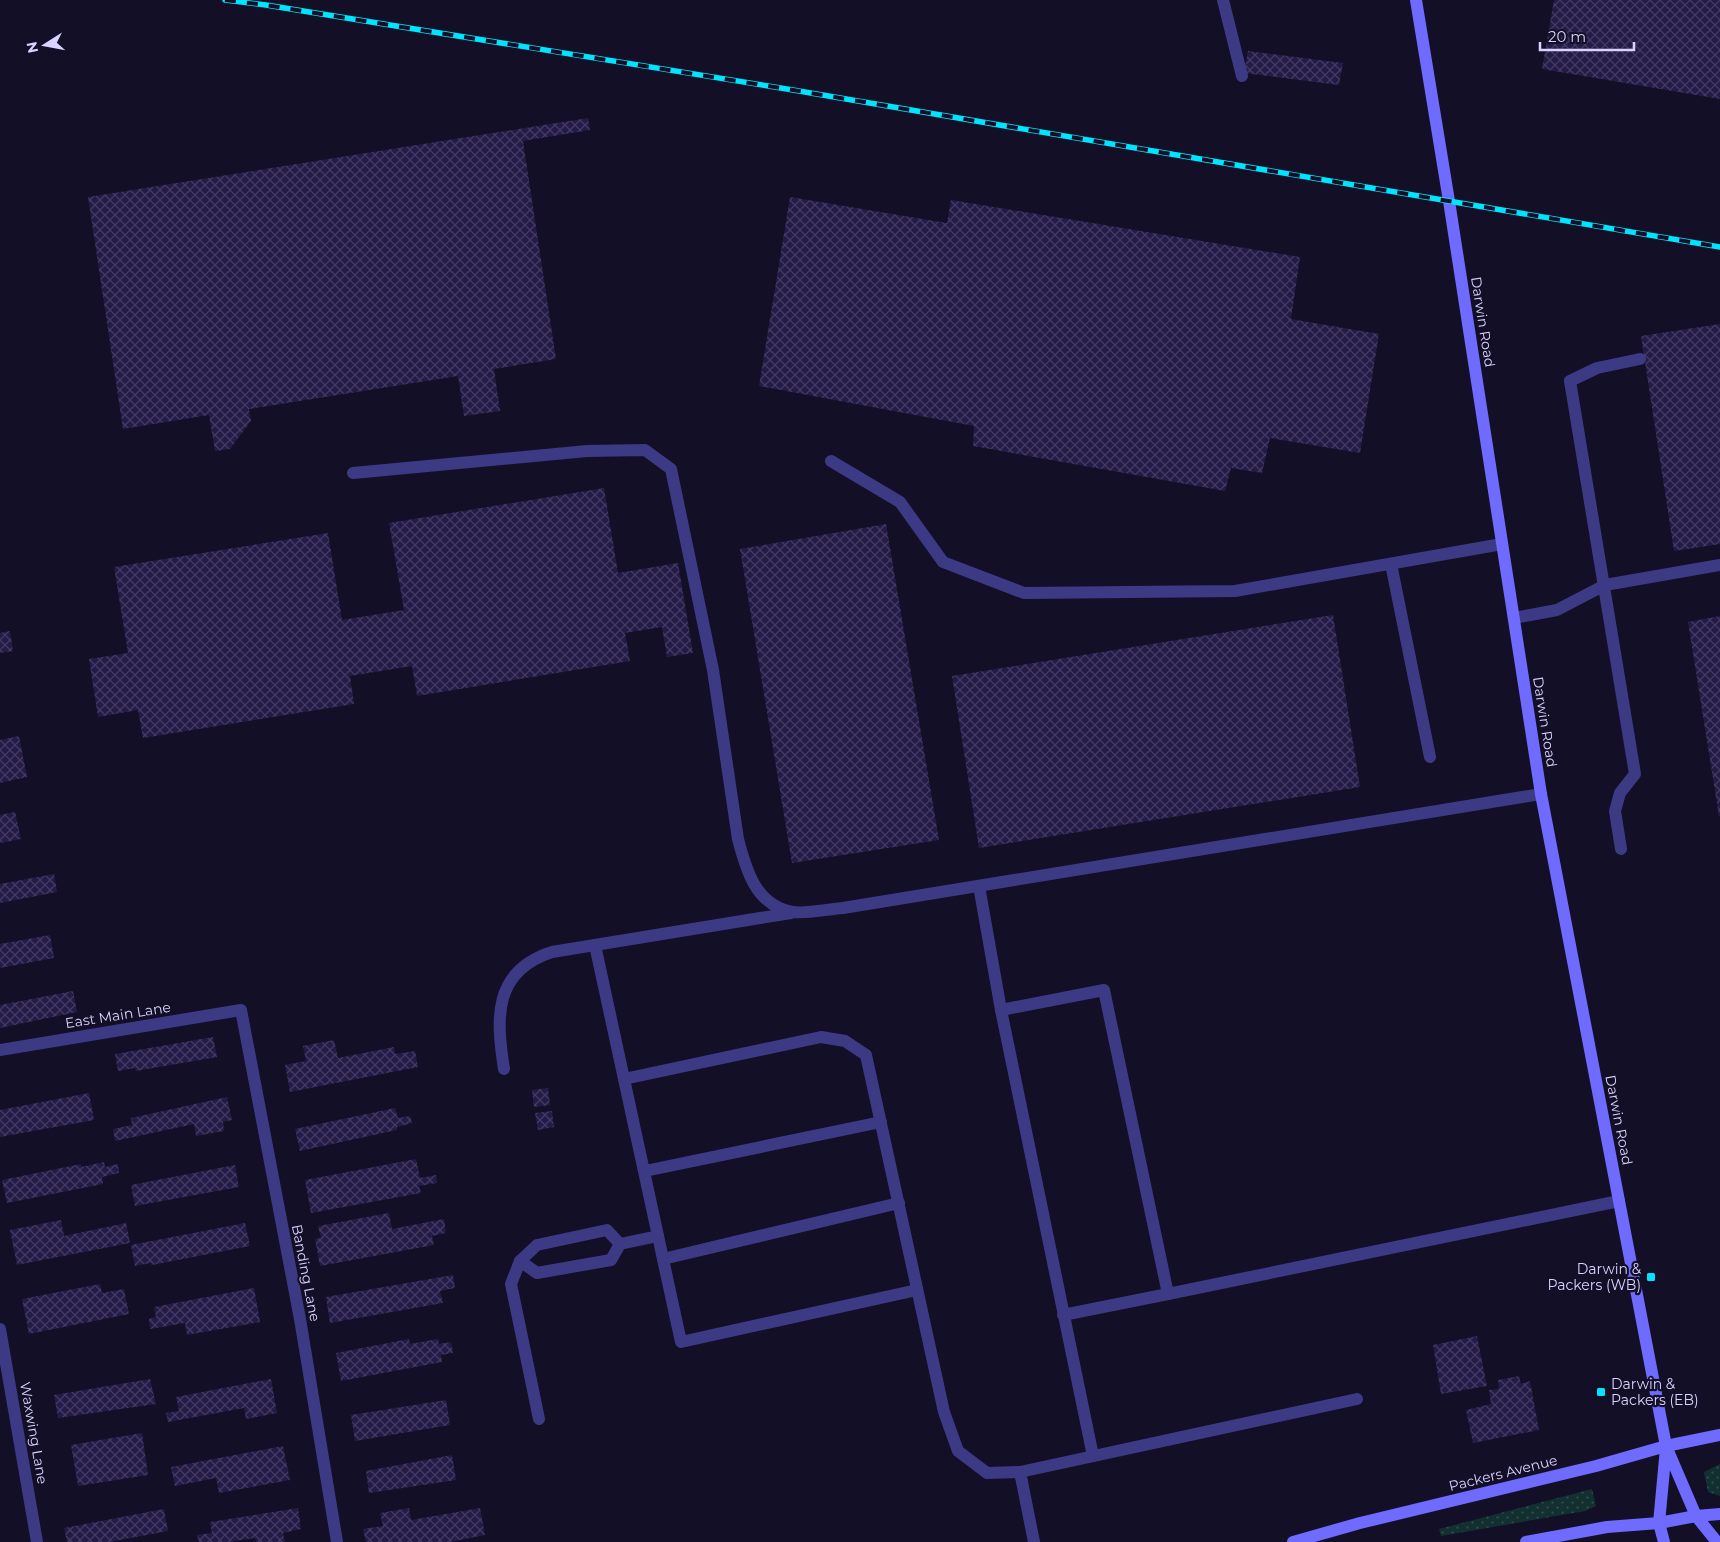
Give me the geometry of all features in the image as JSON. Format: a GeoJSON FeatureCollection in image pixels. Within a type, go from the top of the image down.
{"type":"FeatureCollection","features":[{"type":"Feature","properties":{"kind":"street"},"geometry":{"type":"LineString","coordinates":[[1223,0],[1242,76]]}},
{"type":"Feature","properties":{"kind":"street","name":"Darwin Road"},"geometry":{"type":"LineString","coordinates":[[1416,0],[1450,202],[1541,794],[1666,1446],[1696,1516],[1717,1542]]}},
{"type":"Feature","properties":{"kind":"street"},"geometry":{"type":"LineString","coordinates":[[1621,849],[1616,811],[1620,793],[1636,774],[1570,381],[1597,368],[1640,359]]}},
{"type":"Feature","properties":{"kind":"street"},"geometry":{"type":"LineString","coordinates":[[353,473],[587,451],[645,450],[671,469],[713,670],[738,839],[744,861],[750,879],[760,892],[780,908],[794,912]]}},
{"type":"Feature","properties":{"kind":"street"},"geometry":{"type":"LineString","coordinates":[[831,461],[900,502],[943,562],[1024,593],[1235,591],[1502,544]]}},
{"type":"Feature","properties":{"kind":"street"},"geometry":{"type":"LineString","coordinates":[[1391,564],[1430,757]]}},
{"type":"Feature","properties":{"kind":"street"},"geometry":{"type":"LineString","coordinates":[[1514,618],[1557,610],[1605,585],[1720,565]]}},
{"type":"Feature","properties":{"kind":"street"},"geometry":{"type":"LineString","coordinates":[[504,1069],[499,1038],[501,1003],[507,986],[516,971],[531,960],[542,955],[794,912],[843,908],[1541,794]]}},
{"type":"Feature","properties":{"kind":"street"},"geometry":{"type":"LineString","coordinates":[[978,886],[1000,1010],[1093,1456]]}},
{"type":"Feature","properties":{"kind":"street"},"geometry":{"type":"LineString","coordinates":[[595,945],[681,1342],[917,1290]]}},
{"type":"Feature","properties":{"kind":"street"},"geometry":{"type":"LineString","coordinates":[[1000,1010],[1104,990],[1168,1294]]}},
{"type":"Feature","properties":{"kind":"street","name":"East Main Lane"},"geometry":{"type":"LineString","coordinates":[[0,1050],[241,1010]]}},
{"type":"Feature","properties":{"kind":"street","name":"Banding Lane"},"geometry":{"type":"LineString","coordinates":[[241,1010],[300,1319],[337,1542]]}},
{"type":"Feature","properties":{"kind":"street"},"geometry":{"type":"LineString","coordinates":[[624,1079],[821,1037],[845,1042],[866,1055],[944,1412],[958,1451],[987,1473],[1020,1472],[1357,1399]]}},
{"type":"Feature","properties":{"kind":"street"},"geometry":{"type":"LineString","coordinates":[[645,1171],[881,1122]]}},
{"type":"Feature","properties":{"kind":"street"},"geometry":{"type":"LineString","coordinates":[[1064,1315],[1619,1201]]}},
{"type":"Feature","properties":{"kind":"street"},"geometry":{"type":"LineString","coordinates":[[663,1259],[899,1203]]}},
{"type":"Feature","properties":{"kind":"street"},"geometry":{"type":"LineString","coordinates":[[539,1419],[511,1284],[520,1262],[537,1245],[607,1230],[620,1244]]}},
{"type":"Feature","properties":{"kind":"street"},"geometry":{"type":"LineString","coordinates":[[520,1262],[537,1273],[611,1260],[620,1244],[658,1236]]}},
{"type":"Feature","properties":{"kind":"street","name":"Waxwing Lane"},"geometry":{"type":"LineString","coordinates":[[0,1329],[38,1542]]}},
{"type":"Feature","properties":{"kind":"street","name":"Packers Avenue"},"geometry":{"type":"LineString","coordinates":[[1294,1542],[1360,1523],[1596,1466],[1666,1446],[1720,1435]]}},
{"type":"Feature","properties":{"kind":"street","name":"Darwin Road"},"geometry":{"type":"LineString","coordinates":[[1664,1542],[1659,1523],[1666,1446]]}},
{"type":"Feature","properties":{"kind":"street"},"geometry":{"type":"LineString","coordinates":[[1020,1472],[1034,1542]]}},
{"type":"Feature","properties":{"kind":"street"},"geometry":{"type":"LineString","coordinates":[[1526,1542],[1607,1527],[1659,1523],[1696,1516],[1720,1514]]}},
{"type":"Feature","properties":{"kind":"green space"},"geometry":{"type":"Polygon","coordinates":[[[1720,1464],[1720,1496],[1708,1492],[1704,1472],[1720,1464]]]}},
{"type":"Feature","properties":{"kind":"green space"},"geometry":{"type":"Polygon","coordinates":[[[1592,1489],[1596,1506],[1585,1511],[1441,1536],[1439,1529],[1592,1489]]]}},
{"type":"Feature","properties":{"kind":"building"},"geometry":{"type":"Polygon","coordinates":[[[1554,0],[1720,0],[1720,99],[1542,69],[1554,0]]]}},
{"type":"Feature","properties":{"kind":"building"},"geometry":{"type":"Polygon","coordinates":[[[1248,51],[1343,63],[1339,85],[1244,73],[1248,51]]]}},
{"type":"Feature","properties":{"kind":"building"},"geometry":{"type":"Polygon","coordinates":[[[588,118],[590,130],[523,141],[556,359],[494,369],[500,411],[464,416],[458,376],[249,409],[251,421],[230,449],[215,451],[209,415],[123,429],[88,197],[588,118]]]}},
{"type":"Feature","properties":{"kind":"building"},"geometry":{"type":"Polygon","coordinates":[[[790,197],[947,223],[951,200],[1300,257],[1291,319],[1379,334],[1360,453],[1270,438],[1262,473],[1231,468],[1225,491],[973,446],[974,426],[759,386],[790,197]]]}},
{"type":"Feature","properties":{"kind":"building"},"geometry":{"type":"Polygon","coordinates":[[[1720,324],[1720,544],[1674,551],[1641,336],[1720,324]]]}},
{"type":"Feature","properties":{"kind":"building"},"geometry":{"type":"Polygon","coordinates":[[[604,488],[618,573],[678,563],[693,653],[667,657],[662,627],[625,633],[630,661],[417,696],[412,666],[350,676],[354,704],[143,738],[138,710],[98,717],[89,659],[128,653],[114,567],[328,533],[342,620],[404,610],[389,523],[604,488]]]}},
{"type":"Feature","properties":{"kind":"building"},"geometry":{"type":"Polygon","coordinates":[[[886,524],[939,840],[792,863],[740,549],[886,524]]]}},
{"type":"Feature","properties":{"kind":"building"},"geometry":{"type":"Polygon","coordinates":[[[1333,615],[1360,787],[979,848],[952,676],[1333,615]]]}},
{"type":"Feature","properties":{"kind":"building"},"geometry":{"type":"Polygon","coordinates":[[[1720,616],[1720,816],[1719,816],[1688,622],[1720,616]]]}},
{"type":"Feature","properties":{"kind":"building"},"geometry":{"type":"Polygon","coordinates":[[[10,631],[13,651],[0,653],[0,633],[10,631]]]}},
{"type":"Feature","properties":{"kind":"building"},"geometry":{"type":"Polygon","coordinates":[[[19,736],[27,777],[0,783],[0,740],[19,736]]]}},
{"type":"Feature","properties":{"kind":"building"},"geometry":{"type":"Polygon","coordinates":[[[15,812],[21,839],[0,843],[0,815],[15,812]]]}},
{"type":"Feature","properties":{"kind":"building"},"geometry":{"type":"Polygon","coordinates":[[[54,874],[57,892],[0,903],[0,884],[54,874]]]}},
{"type":"Feature","properties":{"kind":"building"},"geometry":{"type":"Polygon","coordinates":[[[50,935],[54,958],[0,968],[0,944],[50,935]]]}},
{"type":"Feature","properties":{"kind":"building"},"geometry":{"type":"Polygon","coordinates":[[[73,991],[77,1012],[0,1028],[0,1005],[73,991]]]}},
{"type":"Feature","properties":{"kind":"building"},"geometry":{"type":"Polygon","coordinates":[[[213,1037],[217,1057],[136,1071],[135,1068],[118,1071],[115,1054],[213,1037]]]}},
{"type":"Feature","properties":{"kind":"building"},"geometry":{"type":"Polygon","coordinates":[[[334,1040],[338,1058],[394,1047],[395,1054],[415,1051],[418,1067],[290,1092],[285,1065],[306,1061],[303,1046],[334,1040]]]}},
{"type":"Feature","properties":{"kind":"building"},"geometry":{"type":"Polygon","coordinates":[[[548,1088],[550,1105],[534,1107],[532,1090],[548,1088]]]}},
{"type":"Feature","properties":{"kind":"building"},"geometry":{"type":"Polygon","coordinates":[[[89,1093],[94,1120],[0,1137],[0,1110],[89,1093]]]}},
{"type":"Feature","properties":{"kind":"building"},"geometry":{"type":"Polygon","coordinates":[[[227,1097],[232,1120],[223,1122],[224,1131],[196,1136],[194,1124],[115,1141],[113,1129],[132,1125],[131,1118],[227,1097]]]}},
{"type":"Feature","properties":{"kind":"building"},"geometry":{"type":"Polygon","coordinates":[[[395,1108],[398,1118],[410,1116],[412,1123],[397,1127],[397,1130],[300,1151],[295,1129],[395,1108]]]}},
{"type":"Feature","properties":{"kind":"building"},"geometry":{"type":"Polygon","coordinates":[[[552,1111],[554,1127],[538,1130],[535,1113],[552,1111]]]}},
{"type":"Feature","properties":{"kind":"building"},"geometry":{"type":"Polygon","coordinates":[[[416,1159],[420,1178],[436,1175],[437,1183],[419,1186],[421,1193],[311,1213],[305,1180],[416,1159]]]}},
{"type":"Feature","properties":{"kind":"building"},"geometry":{"type":"Polygon","coordinates":[[[104,1162],[105,1167],[118,1164],[119,1173],[102,1177],[103,1184],[7,1203],[2,1180],[81,1164],[81,1167],[104,1162]]]}},
{"type":"Feature","properties":{"kind":"building"},"geometry":{"type":"Polygon","coordinates":[[[235,1165],[239,1187],[135,1206],[131,1185],[235,1165]]]}},
{"type":"Feature","properties":{"kind":"building"},"geometry":{"type":"Polygon","coordinates":[[[389,1213],[392,1229],[444,1219],[446,1233],[432,1236],[434,1245],[320,1266],[315,1239],[321,1238],[318,1226],[389,1213]]]}},
{"type":"Feature","properties":{"kind":"building"},"geometry":{"type":"Polygon","coordinates":[[[61,1220],[64,1236],[126,1223],[130,1243],[17,1265],[10,1230],[61,1220]]]}},
{"type":"Feature","properties":{"kind":"building"},"geometry":{"type":"Polygon","coordinates":[[[245,1223],[250,1246],[152,1265],[151,1263],[135,1266],[131,1245],[245,1223]]]}},
{"type":"Feature","properties":{"kind":"building"},"geometry":{"type":"Polygon","coordinates":[[[453,1275],[455,1288],[440,1291],[443,1303],[330,1323],[326,1297],[453,1275]]]}},
{"type":"Feature","properties":{"kind":"building"},"geometry":{"type":"Polygon","coordinates":[[[100,1284],[102,1293],[124,1289],[129,1314],[29,1334],[22,1299],[100,1284]]]}},
{"type":"Feature","properties":{"kind":"building"},"geometry":{"type":"Polygon","coordinates":[[[254,1288],[260,1322],[187,1335],[185,1323],[150,1329],[149,1319],[156,1317],[154,1307],[254,1288]]]}},
{"type":"Feature","properties":{"kind":"building"},"geometry":{"type":"Polygon","coordinates":[[[1477,1336],[1487,1386],[1441,1394],[1433,1345],[1477,1336]]]}},
{"type":"Feature","properties":{"kind":"building"},"geometry":{"type":"Polygon","coordinates":[[[409,1339],[410,1344],[438,1339],[439,1344],[451,1342],[453,1353],[441,1355],[442,1362],[341,1381],[336,1353],[409,1339]]]}},
{"type":"Feature","properties":{"kind":"building"},"geometry":{"type":"Polygon","coordinates":[[[1519,1376],[1521,1384],[1530,1381],[1539,1430],[1473,1443],[1466,1410],[1491,1404],[1489,1390],[1499,1389],[1498,1380],[1519,1376]]]}},
{"type":"Feature","properties":{"kind":"building"},"geometry":{"type":"Polygon","coordinates":[[[150,1379],[156,1404],[58,1418],[54,1395],[150,1379]]]}},
{"type":"Feature","properties":{"kind":"building"},"geometry":{"type":"Polygon","coordinates":[[[271,1379],[277,1413],[246,1419],[244,1408],[168,1422],[166,1413],[179,1411],[176,1397],[271,1379]]]}},
{"type":"Feature","properties":{"kind":"building"},"geometry":{"type":"Polygon","coordinates":[[[446,1400],[450,1425],[355,1441],[351,1415],[446,1400]]]}},
{"type":"Feature","properties":{"kind":"building"},"geometry":{"type":"Polygon","coordinates":[[[142,1433],[148,1475],[78,1486],[71,1445],[142,1433]]]}},
{"type":"Feature","properties":{"kind":"building"},"geometry":{"type":"Polygon","coordinates":[[[283,1446],[290,1480],[219,1493],[216,1478],[175,1486],[171,1467],[283,1446]]]}},
{"type":"Feature","properties":{"kind":"building"},"geometry":{"type":"Polygon","coordinates":[[[452,1455],[456,1480],[369,1493],[366,1471],[452,1455]]]}},
{"type":"Feature","properties":{"kind":"building"},"geometry":{"type":"Polygon","coordinates":[[[298,1508],[301,1529],[283,1533],[285,1542],[256,1542],[255,1538],[228,1542],[199,1542],[197,1535],[212,1533],[210,1522],[298,1508]]]}},
{"type":"Feature","properties":{"kind":"building"},"geometry":{"type":"Polygon","coordinates":[[[409,1508],[411,1520],[480,1508],[485,1535],[450,1542],[366,1542],[363,1529],[383,1526],[380,1513],[409,1508]]]}},
{"type":"Feature","properties":{"kind":"building"},"geometry":{"type":"Polygon","coordinates":[[[164,1509],[168,1531],[109,1542],[67,1542],[64,1528],[164,1509]]]}},
{"type":"Feature","properties":{"kind":"railway"},"geometry":{"type":"LineString","coordinates":[[225,0],[793,90],[1720,247]]}},
{"type":"Feature","properties":{"kind":"place","name":"Darwin & Packers (WB)"},"geometry":{"type":"Point","coordinates":[1651,1277]}},
{"type":"Feature","properties":{"kind":"place","name":"Darwin & Packers (EB)"},"geometry":{"type":"Point","coordinates":[1601,1392]}}]}
